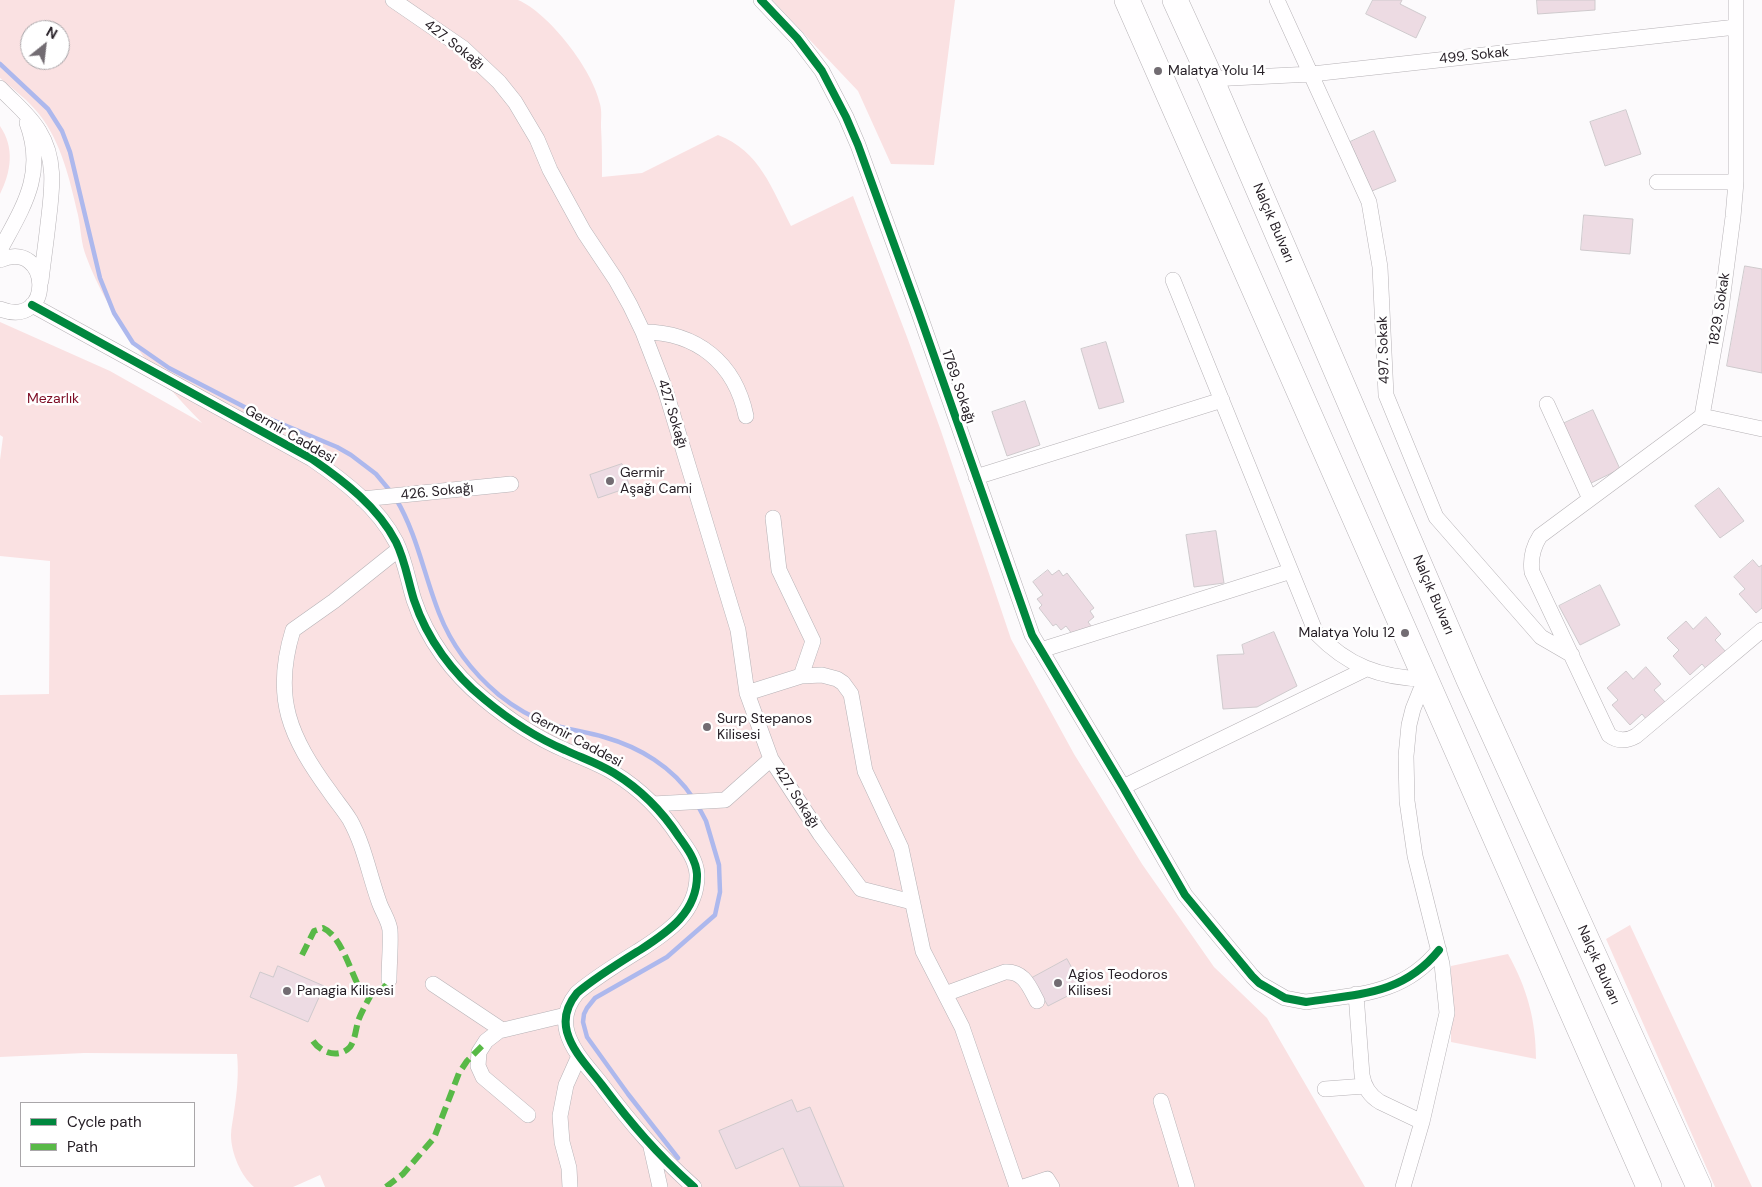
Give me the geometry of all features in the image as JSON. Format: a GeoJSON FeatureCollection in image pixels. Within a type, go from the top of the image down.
{"type":"FeatureCollection","features":[{"type":"Feature","properties":{"kind":"highway"},"geometry":{"type":"LineString","coordinates":[[1127,0],[1649,1187]]}},
{"type":"Feature","properties":{"kind":"highway","name":"Nalçık Bulvarı"},"geometry":{"type":"LineString","coordinates":[[1174,0],[1211,79],[1469,680],[1699,1187]]}},
{"type":"Feature","properties":{"kind":"street","name":"427. Sokağı"},"geometry":{"type":"LineString","coordinates":[[393,0],[463,48],[493,76],[515,102],[537,138],[550,170],[584,232],[616,280],[643,332],[665,388],[738,630],[747,693],[771,759],[820,834],[861,890],[912,902]]}},
{"type":"Feature","properties":{"kind":"street","name":"1769. Sokağı"},"geometry":{"type":"LineString","coordinates":[[761,0],[810,54],[822,71],[846,117],[919,313],[1032,635],[1185,895],[1259,983],[1280,996],[1306,1002],[1356,994],[1398,984],[1421,970],[1439,950]]}},
{"type":"Feature","properties":{"kind":"street","name":"497. Sokak"},"geometry":{"type":"LineString","coordinates":[[1277,0],[1369,202],[1380,266],[1386,394],[1436,516],[1541,637],[1572,655]]}},
{"type":"Feature","properties":{"kind":"street","name":"1829. Sokak"},"geometry":{"type":"LineString","coordinates":[[1702,416],[1728,259],[1736,182],[1736,0]]}},
{"type":"Feature","properties":{"kind":"street","name":"499. Sokak"},"geometry":{"type":"LineString","coordinates":[[1211,79],[1312,74],[1736,27]]}},
{"type":"Feature","properties":{"kind":"street"},"geometry":{"type":"LineString","coordinates":[[0,88],[39,131],[46,144],[52,167],[52,191],[38,298],[25,310],[8,312],[0,309]]}},
{"type":"Feature","properties":{"kind":"street"},"geometry":{"type":"LineString","coordinates":[[0,250],[27,198],[34,172],[34,146],[31,133],[20,108]]}},
{"type":"Feature","properties":{"kind":"street"},"geometry":{"type":"LineString","coordinates":[[1657,182],[1736,182]]}},
{"type":"Feature","properties":{"kind":"street"},"geometry":{"type":"LineString","coordinates":[[0,260],[18,257],[27,260],[34,266],[41,281]]}},
{"type":"Feature","properties":{"kind":"street"},"geometry":{"type":"LineString","coordinates":[[1173,280],[1316,633],[1341,655],[1366,669],[1391,677],[1425,680],[1413,709],[1409,725],[1406,756],[1407,800],[1416,865],[1439,950],[1447,1013],[1422,1122],[1403,1187]]}},
{"type":"Feature","properties":{"kind":"street","name":"Germir Caddesi"},"geometry":{"type":"LineString","coordinates":[[32,305],[312,459],[348,486],[387,528],[399,549],[415,603],[431,637],[446,660],[469,686],[521,726],[565,751],[582,756],[613,772],[628,782],[653,804],[672,826],[695,864],[696,884],[690,905],[685,914],[667,933],[577,993],[571,999],[566,1015]]}},
{"type":"Feature","properties":{"kind":"street"},"geometry":{"type":"LineString","coordinates":[[643,332],[680,337],[697,344],[712,354],[734,382],[746,416]]}},
{"type":"Feature","properties":{"kind":"street"},"geometry":{"type":"LineString","coordinates":[[976,477],[1222,400]]}},
{"type":"Feature","properties":{"kind":"street"},"geometry":{"type":"LineString","coordinates":[[1547,404],[1590,499]]}},
{"type":"Feature","properties":{"kind":"street"},"geometry":{"type":"LineString","coordinates":[[1762,429],[1702,416],[1540,536],[1533,550],[1532,572],[1609,736],[1618,740],[1627,740],[1636,736],[1762,630]]}},
{"type":"Feature","properties":{"kind":"street","name":"426. Sokağı"},"geometry":{"type":"LineString","coordinates":[[362,499],[511,484]]}},
{"type":"Feature","properties":{"kind":"street"},"geometry":{"type":"LineString","coordinates":[[772,518],[779,570],[813,641],[800,676]]}},
{"type":"Feature","properties":{"kind":"street"},"geometry":{"type":"LineString","coordinates":[[389,980],[390,928],[379,902],[366,856],[350,820],[302,750],[294,734],[288,717],[284,682],[285,664],[293,630],[334,601],[399,549]]}},
{"type":"Feature","properties":{"kind":"street"},"geometry":{"type":"LineString","coordinates":[[1041,650],[1291,571]]}},
{"type":"Feature","properties":{"kind":"street"},"geometry":{"type":"LineString","coordinates":[[1123,787],[1366,669]]}},
{"type":"Feature","properties":{"kind":"street"},"geometry":{"type":"LineString","coordinates":[[747,693],[800,676],[830,676],[843,683],[851,694],[865,771],[901,848],[923,951],[962,1027],[1017,1187]]}},
{"type":"Feature","properties":{"kind":"street"},"geometry":{"type":"LineString","coordinates":[[653,804],[725,800],[771,759]]}},
{"type":"Feature","properties":{"kind":"street"},"geometry":{"type":"LineString","coordinates":[[945,994],[1011,971],[1018,973],[1026,980],[1037,1001]]}},
{"type":"Feature","properties":{"kind":"street"},"geometry":{"type":"LineString","coordinates":[[433,984],[502,1030]]}},
{"type":"Feature","properties":{"kind":"street"},"geometry":{"type":"LineString","coordinates":[[1356,994],[1362,1075],[1365,1086],[1369,1093],[1380,1102],[1422,1122]]}},
{"type":"Feature","properties":{"kind":"street"},"geometry":{"type":"LineString","coordinates":[[528,1115],[483,1077],[478,1066],[479,1052],[492,1036],[502,1030],[566,1015],[567,1033],[580,1056],[617,1106],[651,1147],[694,1187]]}},
{"type":"Feature","properties":{"kind":"street"},"geometry":{"type":"LineString","coordinates":[[570,1187],[569,1168],[562,1142],[560,1116],[566,1085],[580,1056]]}},
{"type":"Feature","properties":{"kind":"street"},"geometry":{"type":"LineString","coordinates":[[1325,1089],[1365,1086]]}},
{"type":"Feature","properties":{"kind":"street"},"geometry":{"type":"LineString","coordinates":[[1161,1101],[1187,1187]]}},
{"type":"Feature","properties":{"kind":"street"},"geometry":{"type":"LineString","coordinates":[[651,1147],[660,1187]]}},
{"type":"Feature","properties":{"kind":"street"},"geometry":{"type":"LineString","coordinates":[[1023,1187],[1047,1179],[1052,1187]]}},
{"type":"Feature","properties":{"kind":"green space","name":"Mezarlık"},"geometry":{"type":"Polygon","coordinates":[[[0,0],[518,0],[543,17],[556,30],[589,75],[596,90],[601,109],[602,177],[642,173],[718,135],[732,142],[755,161],[771,185],[791,226],[853,196],[941,431],[1011,639],[1074,754],[1142,864],[1214,967],[1267,1018],[1365,1187],[325,1187],[320,1175],[293,1187],[254,1187],[241,1170],[231,1142],[236,1098],[237,1054],[84,1053],[0,1057],[0,695],[49,694],[50,561],[0,556],[0,460],[3,437],[0,435],[0,322],[110,371],[202,423],[135,346],[107,302],[84,251],[72,189],[54,137],[35,109],[0,78],[0,0]]]}},
{"type":"Feature","properties":{"kind":"green space"},"geometry":{"type":"Polygon","coordinates":[[[772,0],[955,0],[934,165],[891,164],[858,91],[772,0]]]}},
{"type":"Feature","properties":{"kind":"green space"},"geometry":{"type":"Polygon","coordinates":[[[0,126],[8,143],[10,160],[7,177],[0,194],[0,126]]]}},
{"type":"Feature","properties":{"kind":"green space"},"geometry":{"type":"Polygon","coordinates":[[[1630,925],[1752,1187],[1715,1187],[1606,939],[1630,925]]]}},
{"type":"Feature","properties":{"kind":"green space"},"geometry":{"type":"Polygon","coordinates":[[[1508,954],[1520,979],[1529,1005],[1536,1045],[1536,1059],[1451,1042],[1451,966],[1508,954]]]}},
{"type":"Feature","properties":{"kind":"building"},"geometry":{"type":"Polygon","coordinates":[[[1373,0],[1402,0],[1400,4],[1426,17],[1416,38],[1366,14],[1373,0]]]}},
{"type":"Feature","properties":{"kind":"building"},"geometry":{"type":"Polygon","coordinates":[[[1537,0],[1595,0],[1595,10],[1538,14],[1537,0]]]}},
{"type":"Feature","properties":{"kind":"building"},"geometry":{"type":"Polygon","coordinates":[[[1626,110],[1641,154],[1605,166],[1590,122],[1626,110]]]}},
{"type":"Feature","properties":{"kind":"building"},"geometry":{"type":"Polygon","coordinates":[[[1374,131],[1396,181],[1372,191],[1350,142],[1374,131]]]}},
{"type":"Feature","properties":{"kind":"building"},"geometry":{"type":"Polygon","coordinates":[[[1584,215],[1633,219],[1630,254],[1581,250],[1584,215]]]}},
{"type":"Feature","properties":{"kind":"building"},"geometry":{"type":"Polygon","coordinates":[[[1745,266],[1762,269],[1762,373],[1727,366],[1745,266]]]}},
{"type":"Feature","properties":{"kind":"building"},"geometry":{"type":"Polygon","coordinates":[[[1106,342],[1124,402],[1099,409],[1081,349],[1106,342]]]}},
{"type":"Feature","properties":{"kind":"building"},"geometry":{"type":"Polygon","coordinates":[[[1025,401],[1040,445],[1007,456],[992,412],[1025,401]]]}},
{"type":"Feature","properties":{"kind":"building"},"geometry":{"type":"Polygon","coordinates":[[[1593,410],[1620,469],[1585,486],[1558,426],[1593,410]]]}},
{"type":"Feature","properties":{"kind":"building","name":"Germir Aşağı Cami"},"geometry":{"type":"Polygon","coordinates":[[[622,464],[630,487],[598,498],[590,475],[622,464]]]}},
{"type":"Feature","properties":{"kind":"building"},"geometry":{"type":"Polygon","coordinates":[[[1719,488],[1744,521],[1720,538],[1695,506],[1719,488]]]}},
{"type":"Feature","properties":{"kind":"building"},"geometry":{"type":"Polygon","coordinates":[[[1216,531],[1224,583],[1194,587],[1186,535],[1216,531]]]}},
{"type":"Feature","properties":{"kind":"building"},"geometry":{"type":"Polygon","coordinates":[[[1753,560],[1759,567],[1762,565],[1762,608],[1756,613],[1739,594],[1745,589],[1734,577],[1753,560]]]}},
{"type":"Feature","properties":{"kind":"building"},"geometry":{"type":"Polygon","coordinates":[[[1048,570],[1052,575],[1059,570],[1063,576],[1067,573],[1094,608],[1090,611],[1094,617],[1088,622],[1092,627],[1076,639],[1066,626],[1061,630],[1056,624],[1053,626],[1039,608],[1042,605],[1037,599],[1043,595],[1033,582],[1048,570]]]}},
{"type":"Feature","properties":{"kind":"building"},"geometry":{"type":"Polygon","coordinates":[[[1600,585],[1620,625],[1580,645],[1559,606],[1600,585]]]}},
{"type":"Feature","properties":{"kind":"building"},"geometry":{"type":"Polygon","coordinates":[[[1706,617],[1721,634],[1715,640],[1727,653],[1707,670],[1702,664],[1690,675],[1673,656],[1679,650],[1667,638],[1686,621],[1693,629],[1706,617]]]}},
{"type":"Feature","properties":{"kind":"building"},"geometry":{"type":"Polygon","coordinates":[[[1274,632],[1297,686],[1257,707],[1223,709],[1217,655],[1244,654],[1242,645],[1274,632]]]}},
{"type":"Feature","properties":{"kind":"building"},"geometry":{"type":"Polygon","coordinates":[[[1646,667],[1661,684],[1654,690],[1666,703],[1647,720],[1642,714],[1630,725],[1612,705],[1618,700],[1607,688],[1626,671],[1633,679],[1646,667]]]}},
{"type":"Feature","properties":{"kind":"building","name":"Agios Teodoros Kilisesi"},"geometry":{"type":"Polygon","coordinates":[[[1067,959],[1083,988],[1048,1006],[1032,978],[1067,959]]]}},
{"type":"Feature","properties":{"kind":"building","name":"Panagia Kilisesi"},"geometry":{"type":"Polygon","coordinates":[[[278,966],[324,986],[308,1022],[250,997],[260,972],[273,977],[278,966]]]}},
{"type":"Feature","properties":{"kind":"building"},"geometry":{"type":"Polygon","coordinates":[[[792,1100],[797,1112],[810,1107],[844,1187],[800,1187],[783,1148],[736,1169],[719,1131],[792,1100]]]}},
{"type":"Feature","properties":{"kind":"waterway"},"geometry":{"type":"LineString","coordinates":[[0,64],[48,109],[62,131],[70,152],[100,278],[114,313],[133,343],[169,368],[258,414],[337,447],[351,455],[376,474],[391,492]]}},
{"type":"Feature","properties":{"kind":"waterway"},"geometry":{"type":"LineString","coordinates":[[396,499],[409,526],[444,625],[456,647],[480,677],[505,699],[535,718],[630,746],[654,760],[676,777],[693,798]]}},
{"type":"Feature","properties":{"kind":"waterway"},"geometry":{"type":"LineString","coordinates":[[678,1158],[587,1037],[583,1022],[584,1014],[595,998],[667,957],[715,915],[720,892],[719,865],[706,821],[697,804]]}},
{"type":"Feature","properties":{"kind":"marked path"},"geometry":{"type":"LineString","coordinates":[[302,955],[314,931],[323,928],[335,938],[358,985],[362,989],[371,992],[379,991],[389,980]]}},
{"type":"Feature","properties":{"kind":"marked path"},"geometry":{"type":"LineString","coordinates":[[313,1041],[321,1049],[330,1053],[336,1054],[346,1051],[352,1044],[358,1021],[372,993]]}},
{"type":"Feature","properties":{"kind":"marked path"},"geometry":{"type":"LineString","coordinates":[[386,1187],[403,1174],[434,1138],[459,1073],[467,1061],[482,1046]]}},
{"type":"Feature","properties":{"kind":"cycle path"},"geometry":{"type":"LineString","coordinates":[[761,0],[797,38],[822,71],[858,145],[1032,635],[1185,895],[1252,976],[1259,983],[1285,998],[1306,1002],[1379,990],[1410,976],[1425,965],[1439,950]]}},
{"type":"Feature","properties":{"kind":"cycle path"},"geometry":{"type":"LineString","coordinates":[[32,305],[312,459],[336,476],[370,506],[389,529],[404,563],[419,614],[442,655],[462,678],[493,706],[523,728],[554,745],[602,766],[624,779],[650,801],[672,827],[691,854],[697,874],[696,887],[687,910],[661,936],[577,993],[567,1011],[566,1026],[570,1040],[578,1054],[624,1113],[645,1139],[694,1187]]}},
{"type":"Feature","properties":{"kind":"place","name":"Malatya Yolu 14"},"geometry":{"type":"Point","coordinates":[1158,71]}},
{"type":"Feature","properties":{"kind":"place","name":"Germir Aşağı Cami"},"geometry":{"type":"Point","coordinates":[610,481]}},
{"type":"Feature","properties":{"kind":"place","name":"Malatya Yolu 12"},"geometry":{"type":"Point","coordinates":[1405,633]}},
{"type":"Feature","properties":{"kind":"place","name":"Surp Stepanos Kilisesi"},"geometry":{"type":"Point","coordinates":[707,727]}},
{"type":"Feature","properties":{"kind":"place","name":"Agios Teodoros Kilisesi"},"geometry":{"type":"Point","coordinates":[1058,983]}},
{"type":"Feature","properties":{"kind":"place","name":"Panagia Kilisesi"},"geometry":{"type":"Point","coordinates":[287,991]}}]}
